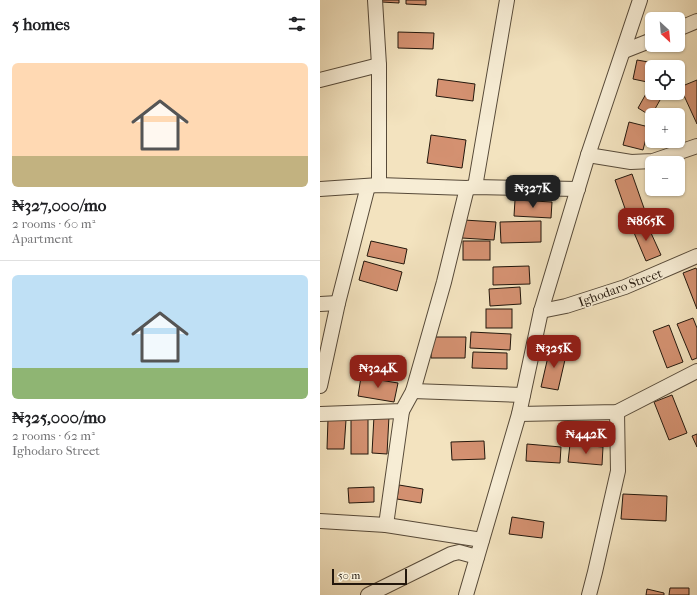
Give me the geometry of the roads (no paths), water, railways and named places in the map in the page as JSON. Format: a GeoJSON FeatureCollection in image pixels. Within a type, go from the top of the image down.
{"type":"FeatureCollection","features":[{"type":"Feature","properties":{"kind":"street"},"geometry":{"type":"LineString","coordinates":[[320,386],[338,303],[374,185],[379,65],[375,0]]}},
{"type":"Feature","properties":{"kind":"street"},"geometry":{"type":"LineString","coordinates":[[386,525],[402,411],[413,391],[471,188],[507,0]]}},
{"type":"Feature","properties":{"kind":"street"},"geometry":{"type":"LineString","coordinates":[[466,595],[519,414],[541,311],[588,154],[640,0]]}},
{"type":"Feature","properties":{"kind":"street"},"geometry":{"type":"LineString","coordinates":[[685,26],[697,22]]}},
{"type":"Feature","properties":{"kind":"street"},"geometry":{"type":"LineString","coordinates":[[624,51],[645,43]]}},
{"type":"Feature","properties":{"kind":"street"},"geometry":{"type":"LineString","coordinates":[[320,80],[379,65]]}},
{"type":"Feature","properties":{"kind":"street"},"geometry":{"type":"LineString","coordinates":[[588,154],[631,162],[653,161],[697,146]]}},
{"type":"Feature","properties":{"kind":"street"},"geometry":{"type":"LineString","coordinates":[[320,190],[374,185],[578,189]]}},
{"type":"Feature","properties":{"kind":"street","name":"Ighodaro Street"},"geometry":{"type":"LineString","coordinates":[[541,311],[566,306],[625,287],[697,256]]}},
{"type":"Feature","properties":{"kind":"street"},"geometry":{"type":"LineString","coordinates":[[320,304],[338,303]]}},
{"type":"Feature","properties":{"kind":"street"},"geometry":{"type":"LineString","coordinates":[[519,414],[617,412],[697,371]]}},
{"type":"Feature","properties":{"kind":"street"},"geometry":{"type":"LineString","coordinates":[[413,391],[523,395]]}},
{"type":"Feature","properties":{"kind":"street"},"geometry":{"type":"LineString","coordinates":[[320,414],[402,411]]}},
{"type":"Feature","properties":{"kind":"street"},"geometry":{"type":"LineString","coordinates":[[589,595],[618,471],[617,412]]}},
{"type":"Feature","properties":{"kind":"street"},"geometry":{"type":"LineString","coordinates":[[320,521],[386,525],[482,540]]}},
{"type":"Feature","properties":{"kind":"street"},"geometry":{"type":"LineString","coordinates":[[368,595],[451,554],[459,552],[477,557]]}}]}
